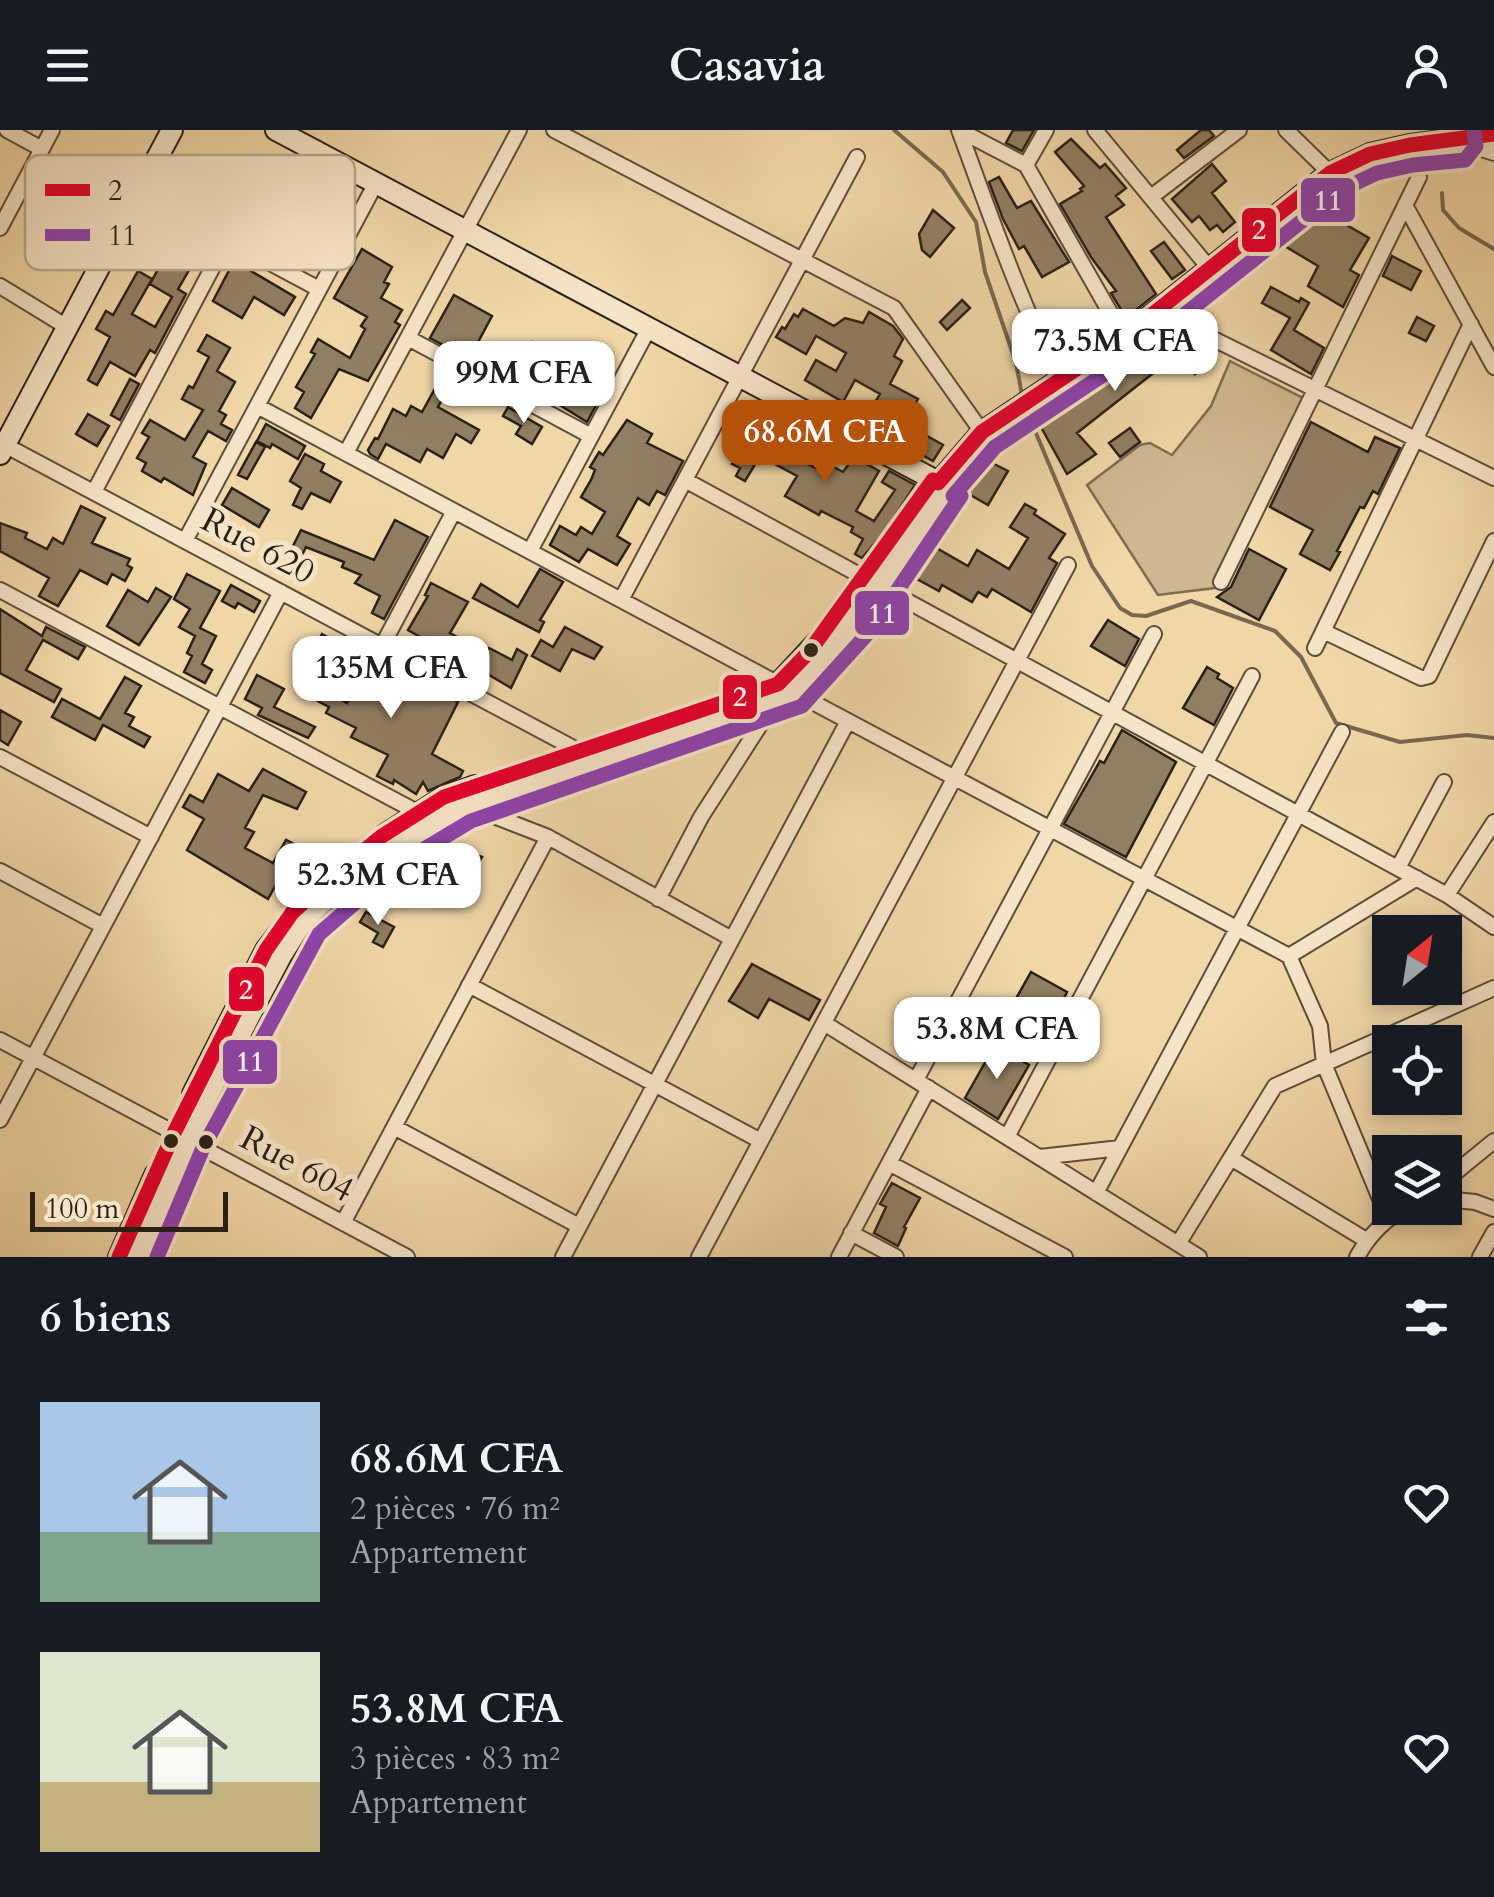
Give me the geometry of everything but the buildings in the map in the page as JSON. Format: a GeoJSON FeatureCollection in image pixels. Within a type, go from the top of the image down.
{"type":"FeatureCollection","features":[{"type":"Feature","properties":{"kind":"main road"},"geometry":{"type":"LineString","coordinates":[[158,155],[172,130]]}},
{"type":"Feature","properties":{"kind":"main road"},"geometry":{"type":"LineString","coordinates":[[276,130],[323,155]]}},
{"type":"Feature","properties":{"kind":"main road"},"geometry":{"type":"LineString","coordinates":[[119,1257],[266,950],[307,898],[340,869],[417,812],[783,689],[809,652],[872,582],[938,483],[982,432],[1124,337],[1330,173],[1370,154],[1455,136],[1494,134]]}},
{"type":"Feature","properties":{"kind":"main road"},"geometry":{"type":"LineString","coordinates":[[355,172],[938,483]]}},
{"type":"Feature","properties":{"kind":"main road"},"geometry":{"type":"LineString","coordinates":[[2,447],[97,270]]}},
{"type":"Feature","properties":{"kind":"main road"},"geometry":{"type":"LineString","coordinates":[[135,1257],[180,1136],[303,921],[389,847],[453,800]]}},
{"type":"Feature","properties":{"kind":"street"},"geometry":{"type":"LineString","coordinates":[[39,155],[52,130]]}},
{"type":"Feature","properties":{"kind":"street"},"geometry":{"type":"LineString","coordinates":[[346,454],[519,130]]}},
{"type":"Feature","properties":{"kind":"street"},"geometry":{"type":"LineString","coordinates":[[554,130],[894,308],[982,432]]}},
{"type":"Feature","properties":{"kind":"street"},"geometry":{"type":"LineString","coordinates":[[959,130],[1026,165],[1124,337]]}},
{"type":"Feature","properties":{"kind":"street"},"geometry":{"type":"LineString","coordinates":[[959,130],[1040,341],[1060,380]]}},
{"type":"Feature","properties":{"kind":"street"},"geometry":{"type":"LineString","coordinates":[[1026,165],[1046,130]]}},
{"type":"Feature","properties":{"kind":"street"},"geometry":{"type":"LineString","coordinates":[[1095,130],[1210,268]]}},
{"type":"Feature","properties":{"kind":"street"},"geometry":{"type":"LineString","coordinates":[[1151,197],[1239,130]]}},
{"type":"Feature","properties":{"kind":"street"},"geometry":{"type":"LineString","coordinates":[[1286,130],[1330,173]]}},
{"type":"Feature","properties":{"kind":"street"},"geometry":{"type":"LineString","coordinates":[[0,140],[11,132],[42,149]]}},
{"type":"Feature","properties":{"kind":"street"},"geometry":{"type":"LineString","coordinates":[[1455,136],[1494,152]]}},
{"type":"Feature","properties":{"kind":"street"},"geometry":{"type":"LineString","coordinates":[[1221,582],[1419,177],[1410,145]]}},
{"type":"Feature","properties":{"kind":"street"},"geometry":{"type":"LineString","coordinates":[[621,600],[857,157]]}},
{"type":"Feature","properties":{"kind":"street"},"geometry":{"type":"LineString","coordinates":[[0,228],[25,181]]}},
{"type":"Feature","properties":{"kind":"street"},"geometry":{"type":"LineString","coordinates":[[355,222],[376,183]]}},
{"type":"Feature","properties":{"kind":"street"},"geometry":{"type":"LineString","coordinates":[[1405,205],[1494,367]]}},
{"type":"Feature","properties":{"kind":"street"},"geometry":{"type":"LineString","coordinates":[[94,492],[212,270]]}},
{"type":"Feature","properties":{"kind":"street"},"geometry":{"type":"LineString","coordinates":[[284,270],[319,289]]}},
{"type":"Feature","properties":{"kind":"street"},"geometry":{"type":"LineString","coordinates":[[185,541],[329,270]]}},
{"type":"Feature","properties":{"kind":"street"},"geometry":{"type":"LineString","coordinates":[[0,286],[67,328]]}},
{"type":"Feature","properties":{"kind":"street"},"geometry":{"type":"LineString","coordinates":[[1156,311],[1494,478]]}},
{"type":"Feature","properties":{"kind":"street"},"geometry":{"type":"LineString","coordinates":[[1315,648],[1470,324]]}},
{"type":"Feature","properties":{"kind":"street"},"geometry":{"type":"LineString","coordinates":[[530,551],[648,328]]}},
{"type":"Feature","properties":{"kind":"street"},"geometry":{"type":"LineString","coordinates":[[408,338],[592,436]]}},
{"type":"Feature","properties":{"kind":"street"},"geometry":{"type":"LineString","coordinates":[[257,406],[1290,956],[1320,1026],[1324,1064],[1372,1180]]}},
{"type":"Feature","properties":{"kind":"street","name":"Rue 620"},"geometry":{"type":"LineString","coordinates":[[2,447],[586,754]]}},
{"type":"Feature","properties":{"kind":"street"},"geometry":{"type":"LineString","coordinates":[[684,480],[1447,894],[1494,928]]}},
{"type":"Feature","properties":{"kind":"street"},"geometry":{"type":"LineString","coordinates":[[382,646],[454,511]]}},
{"type":"Feature","properties":{"kind":"street"},"geometry":{"type":"LineString","coordinates":[[1323,631],[1421,678],[1429,676],[1494,541]]}},
{"type":"Feature","properties":{"kind":"street"},"geometry":{"type":"LineString","coordinates":[[699,1257],[1068,565]]}},
{"type":"Feature","properties":{"kind":"street"},"geometry":{"type":"LineString","coordinates":[[0,590],[417,812]]}},
{"type":"Feature","properties":{"kind":"street"},"geometry":{"type":"LineString","coordinates":[[0,1120],[281,592]]}},
{"type":"Feature","properties":{"kind":"street"},"geometry":{"type":"LineString","coordinates":[[839,1257],[889,1163],[922,1084],[1050,828],[1154,634]]}},
{"type":"Feature","properties":{"kind":"street"},"geometry":{"type":"LineString","coordinates":[[1007,1137],[1252,676]]}},
{"type":"Feature","properties":{"kind":"street"},"geometry":{"type":"LineString","coordinates":[[658,899],[701,818],[783,689]]}},
{"type":"Feature","properties":{"kind":"street"},"geometry":{"type":"LineString","coordinates":[[563,1257],[848,721]]}},
{"type":"Feature","properties":{"kind":"street"},"geometry":{"type":"LineString","coordinates":[[1096,1193],[1342,732]]}},
{"type":"Feature","properties":{"kind":"street"},"geometry":{"type":"LineString","coordinates":[[0,757],[151,837]]}},
{"type":"Feature","properties":{"kind":"street"},"geometry":{"type":"LineString","coordinates":[[1398,868],[1444,782]]}},
{"type":"Feature","properties":{"kind":"street"},"geometry":{"type":"LineString","coordinates":[[453,800],[548,837],[732,940]]}},
{"type":"Feature","properties":{"kind":"street"},"geometry":{"type":"LineString","coordinates":[[1447,894],[1494,822]]}},
{"type":"Feature","properties":{"kind":"street"},"geometry":{"type":"LineString","coordinates":[[343,1223],[548,837]]}},
{"type":"Feature","properties":{"kind":"street"},"geometry":{"type":"LineString","coordinates":[[0,870],[104,926]]}},
{"type":"Feature","properties":{"kind":"street"},"geometry":{"type":"LineString","coordinates":[[1290,956],[1417,878]]}},
{"type":"Feature","properties":{"kind":"street"},"geometry":{"type":"LineString","coordinates":[[469,986],[761,1141]]}},
{"type":"Feature","properties":{"kind":"street"},"geometry":{"type":"LineString","coordinates":[[1178,1244],[1275,1086],[1494,988]]}},
{"type":"Feature","properties":{"kind":"street"},"geometry":{"type":"LineString","coordinates":[[824,1023],[1199,1257]]}},
{"type":"Feature","properties":{"kind":"street","name":"Rue 604"},"geometry":{"type":"LineString","coordinates":[[0,1040],[403,1256]]}},
{"type":"Feature","properties":{"kind":"street"},"geometry":{"type":"LineString","coordinates":[[394,1126],[579,1226]]}},
{"type":"Feature","properties":{"kind":"street"},"geometry":{"type":"LineString","coordinates":[[1462,1167],[1494,1141]]}},
{"type":"Feature","properties":{"kind":"street"},"geometry":{"type":"LineString","coordinates":[[1039,1157],[1120,1148]]}},
{"type":"Feature","properties":{"kind":"street"},"geometry":{"type":"LineString","coordinates":[[1231,1158],[1366,1240]]}},
{"type":"Feature","properties":{"kind":"street"},"geometry":{"type":"LineString","coordinates":[[889,1163],[1065,1257]]}},
{"type":"Feature","properties":{"kind":"street"},"geometry":{"type":"LineString","coordinates":[[1462,1201],[1494,1209]]}},
{"type":"Feature","properties":{"kind":"street"},"geometry":{"type":"LineString","coordinates":[[1357,1257],[1381,1225]]}},
{"type":"Feature","properties":{"kind":"street"},"geometry":{"type":"LineString","coordinates":[[1480,1257],[1494,1232]]}},
{"type":"Feature","properties":{"kind":"street"},"geometry":{"type":"LineString","coordinates":[[851,1234],[896,1257]]}},
{"type":"Feature","properties":{"kind":"shaded area"},"geometry":{"type":"Polygon","coordinates":[[[1230,361],[1305,399],[1215,588],[1158,595],[1087,485],[1140,445],[1150,443],[1172,455],[1211,406],[1230,361]]]}},
{"type":"Feature","properties":{"kind":"waterway"},"geometry":{"type":"LineString","coordinates":[[894,130],[943,172],[976,222],[985,272],[1016,363],[1022,395]]}},
{"type":"Feature","properties":{"kind":"waterway"},"geometry":{"type":"LineString","coordinates":[[1442,193],[1443,210],[1459,228],[1494,249]]}},
{"type":"Feature","properties":{"kind":"waterway"},"geometry":{"type":"LineString","coordinates":[[1030,419],[1092,566],[1120,608],[1132,615],[1146,616],[1191,601],[1275,631],[1301,657],[1336,723],[1400,742],[1467,735],[1494,738]]}},
{"type":"Feature","properties":{"kind":"transit line","name":"11"},"geometry":{"type":"LineString","coordinates":[[953,496],[995,447],[1136,353],[1341,190],[1377,173],[1465,160],[1476,146],[1474,130]]}},
{"type":"Feature","properties":{"kind":"transit line","name":"2"},"geometry":{"type":"LineString","coordinates":[[938,483],[982,432],[1124,337],[1330,173],[1370,154],[1494,134]]}},
{"type":"Feature","properties":{"kind":"transit line","name":"2"},"geometry":{"type":"LineString","coordinates":[[119,1257],[174,1133],[266,950],[292,913],[382,836],[444,797],[778,684],[809,652],[933,480]]}},
{"type":"Feature","properties":{"kind":"transit line","name":"11"},"geometry":{"type":"LineString","coordinates":[[157,1257],[203,1148],[319,934],[401,863],[471,821],[802,706],[870,631],[961,496]]}}]}
